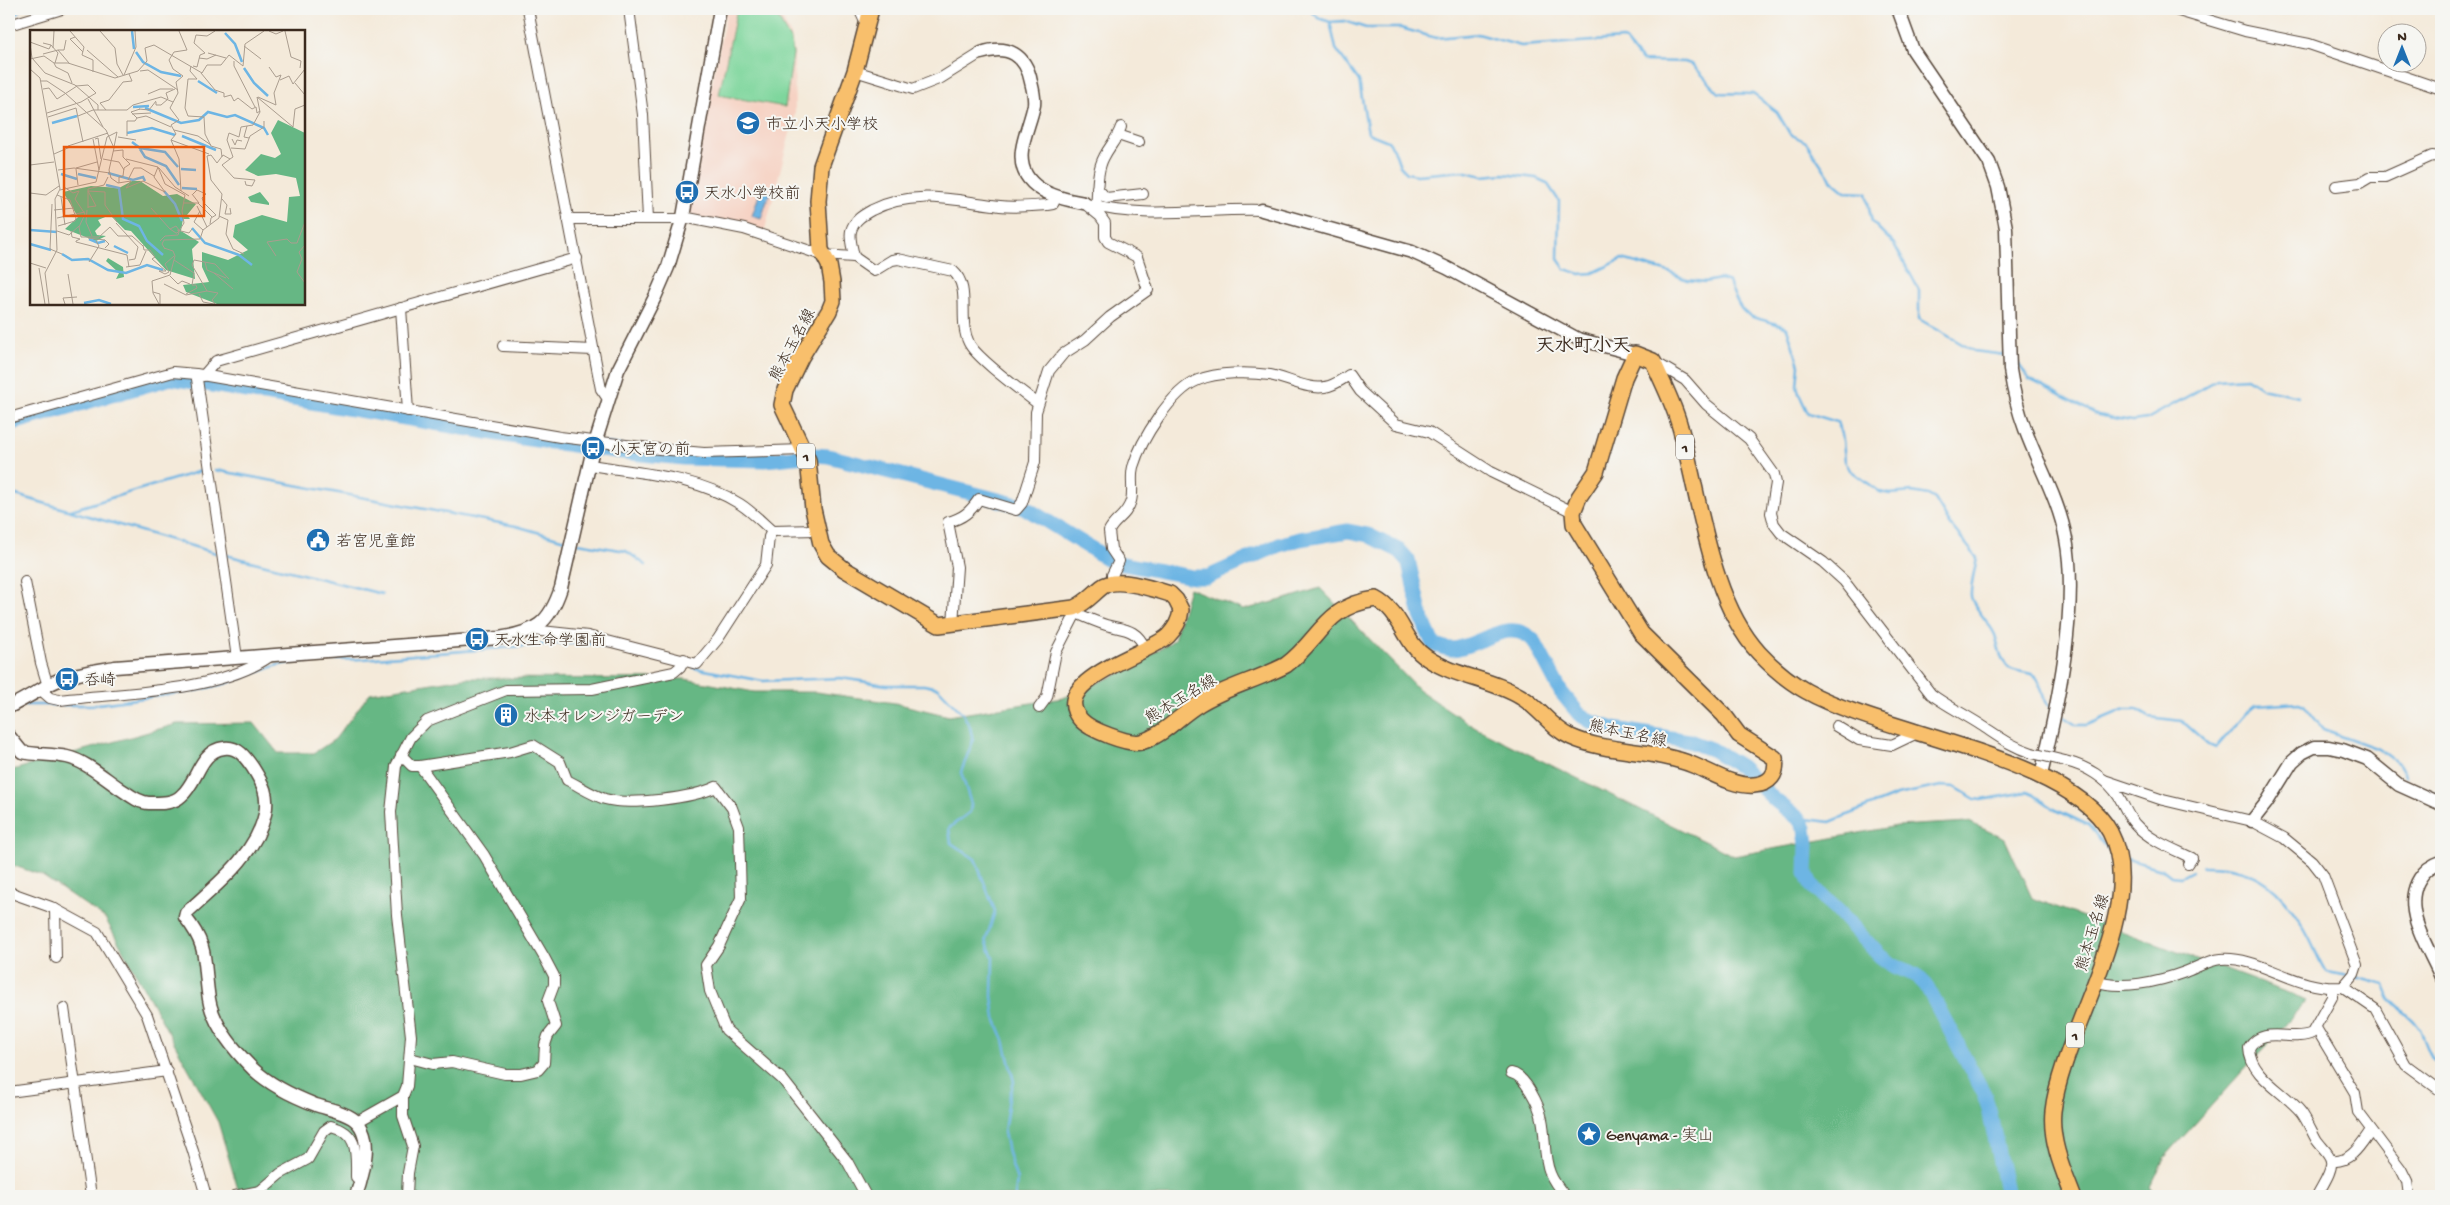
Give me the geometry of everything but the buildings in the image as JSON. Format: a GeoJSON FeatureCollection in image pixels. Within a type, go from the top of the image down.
{"type":"FeatureCollection","features":[{"type":"Feature","properties":{"kind":"main road","name":"熊本玉名線"},"geometry":{"type":"LineString","coordinates":[[871,9],[855,71],[821,166],[818,201],[822,255],[829,265],[833,301],[785,390],[782,405],[808,460],[817,530],[828,556],[844,568],[939,625],[1075,610],[1103,586],[1116,570],[1170,594],[1176,600],[1181,610],[1175,627],[1167,638],[1104,670],[1080,689],[1074,700],[1075,708],[1082,722],[1131,742],[1141,742],[1222,692],[1286,665],[1294,659],[1318,630],[1334,616],[1360,601],[1376,599],[1394,612],[1417,651],[1428,659],[1520,696],[1569,736],[1592,745],[1650,753],[1692,764],[1732,781],[1759,784],[1774,776],[1777,768],[1775,758],[1739,735],[1724,715],[1642,633],[1574,524],[1573,512]]}},
{"type":"Feature","properties":{"kind":"main road"},"geometry":{"type":"LineString","coordinates":[[1573,512],[1579,497],[1596,472],[1619,393],[1635,354],[1653,361]]}},
{"type":"Feature","properties":{"kind":"main road","name":"熊本玉名線"},"geometry":{"type":"LineString","coordinates":[[1653,361],[1680,423],[1719,582],[1731,612],[1751,643],[1784,677],[1829,703],[2041,775],[2080,800],[2096,814],[2109,830],[2117,846],[2121,890],[2114,927],[2058,1083],[2053,1114],[2056,1145],[2073,1196]]}},
{"type":"Feature","properties":{"kind":"street"},"geometry":{"type":"LineString","coordinates":[[9,25],[62,9]]}},
{"type":"Feature","properties":{"kind":"street"},"geometry":{"type":"LineString","coordinates":[[528,9],[601,389],[608,398]]}},
{"type":"Feature","properties":{"kind":"street"},"geometry":{"type":"LineString","coordinates":[[629,9],[643,115],[648,218]]}},
{"type":"Feature","properties":{"kind":"street"},"geometry":{"type":"LineString","coordinates":[[532,630],[546,620],[557,600],[593,451],[608,398],[618,370],[668,267],[683,218],[720,9]]}},
{"type":"Feature","properties":{"kind":"street"},"geometry":{"type":"LineString","coordinates":[[859,9],[867,26]]}},
{"type":"Feature","properties":{"kind":"street"},"geometry":{"type":"LineString","coordinates":[[1898,9],[1913,50],[1989,162],[1998,186],[2006,228],[2010,370],[2024,429],[2051,493],[2066,538],[2069,588],[2067,634],[2051,734],[2041,775]]}},
{"type":"Feature","properties":{"kind":"street"},"geometry":{"type":"LineString","coordinates":[[2172,9],[2245,31],[2309,44],[2441,89]]}},
{"type":"Feature","properties":{"kind":"street"},"geometry":{"type":"LineString","coordinates":[[855,71],[913,89],[941,78],[981,53],[996,49],[1022,58],[1026,64],[1034,96],[1034,105],[1022,150],[1022,160],[1027,174],[1034,184],[1056,198],[1096,207],[1191,212],[1233,209],[1262,210],[1412,252],[1447,268],[1543,322],[1578,339],[1635,354]]}},
{"type":"Feature","properties":{"kind":"street"},"geometry":{"type":"LineString","coordinates":[[1096,207],[1097,188],[1104,157],[1120,131],[1139,142]]}},
{"type":"Feature","properties":{"kind":"street"},"geometry":{"type":"LineString","coordinates":[[2336,186],[2360,183],[2370,177],[2385,177],[2432,156],[2441,157]]}},
{"type":"Feature","properties":{"kind":"street"},"geometry":{"type":"LineString","coordinates":[[1097,188],[1106,198],[1143,194]]}},
{"type":"Feature","properties":{"kind":"street"},"geometry":{"type":"LineString","coordinates":[[854,257],[850,239],[855,223],[862,215],[882,204],[923,196],[957,199],[1002,207],[1046,206],[1053,204],[1056,198]]}},
{"type":"Feature","properties":{"kind":"street"},"geometry":{"type":"LineString","coordinates":[[953,624],[957,566],[948,522],[962,518],[971,511],[979,499],[1016,510],[1020,506],[1035,462],[1038,404],[1049,372],[1057,359],[1085,340],[1110,317],[1148,290],[1137,257],[1108,242],[1105,236],[1105,222],[1084,203]]}},
{"type":"Feature","properties":{"kind":"street"},"geometry":{"type":"LineString","coordinates":[[568,219],[683,218],[744,228],[822,255],[854,257],[874,271],[892,260],[898,259],[953,271],[960,277],[963,286],[963,329],[970,345],[1038,404]]}},
{"type":"Feature","properties":{"kind":"street"},"geometry":{"type":"LineString","coordinates":[[237,658],[198,390],[200,377],[216,361],[577,258]]}},
{"type":"Feature","properties":{"kind":"street"},"geometry":{"type":"LineString","coordinates":[[401,308],[408,411]]}},
{"type":"Feature","properties":{"kind":"street"},"geometry":{"type":"LineString","coordinates":[[503,346],[593,350]]}},
{"type":"Feature","properties":{"kind":"street"},"geometry":{"type":"LineString","coordinates":[[1653,361],[1685,380],[1706,404],[1749,439],[1774,474],[1776,483],[1772,514],[1777,529],[1824,562],[1844,581],[1932,694],[1943,703],[1980,724],[2015,748],[2083,766],[2104,780],[2118,794],[2135,824],[2165,846],[2192,858],[2188,864]]}},
{"type":"Feature","properties":{"kind":"street"},"geometry":{"type":"LineString","coordinates":[[9,418],[172,372],[408,411],[593,451],[710,489],[742,505],[772,532],[817,530]]}},
{"type":"Feature","properties":{"kind":"street"},"geometry":{"type":"LineString","coordinates":[[1116,570],[1109,531],[1124,516],[1131,501],[1133,468],[1152,426],[1173,400],[1188,386],[1199,380],[1215,376],[1254,373],[1319,387],[1328,386],[1349,375],[1360,391],[1396,424],[1429,432],[1491,472],[1573,512]]}},
{"type":"Feature","properties":{"kind":"street"},"geometry":{"type":"LineString","coordinates":[[593,451],[704,453],[803,450]]}},
{"type":"Feature","properties":{"kind":"street"},"geometry":{"type":"LineString","coordinates":[[9,707],[45,688],[83,673],[115,668],[498,638],[532,630],[588,636],[683,663],[697,664],[718,639],[766,565],[769,537],[772,532]]}},
{"type":"Feature","properties":{"kind":"street"},"geometry":{"type":"LineString","coordinates":[[26,582],[45,688],[50,698],[59,700],[187,686],[222,678],[256,666],[269,657]]}},
{"type":"Feature","properties":{"kind":"street"},"geometry":{"type":"LineString","coordinates":[[1039,708],[1048,697],[1056,652],[1075,610],[1106,625],[1125,628],[1140,638],[1145,648]]}},
{"type":"Feature","properties":{"kind":"street"},"geometry":{"type":"LineString","coordinates":[[407,1196],[408,1173],[413,1146],[403,1116],[402,1096],[407,1086],[410,1058],[407,988],[397,915],[391,812],[396,766],[400,755],[411,737],[427,721],[506,690],[592,689],[674,672],[683,663]]}},
{"type":"Feature","properties":{"kind":"street"},"geometry":{"type":"LineString","coordinates":[[1836,726],[1859,740],[1892,745],[1917,733]]}},
{"type":"Feature","properties":{"kind":"street"},"geometry":{"type":"LineString","coordinates":[[9,736],[22,752],[67,757],[79,761],[133,797],[146,803],[171,802],[180,798],[191,786],[205,759],[216,749],[228,747],[240,751],[263,783],[266,794],[265,813],[259,832],[249,849],[186,913],[185,917],[203,944],[212,1013],[219,1028],[254,1070],[302,1099],[341,1112],[357,1122],[365,1141],[361,1181],[356,1196]]}},
{"type":"Feature","properties":{"kind":"street"},"geometry":{"type":"LineString","coordinates":[[400,755],[412,766],[420,766],[510,752],[533,745],[560,762],[567,780],[605,799],[627,803],[703,794],[716,787],[732,808],[738,827],[741,898],[719,946],[706,965],[710,991],[726,1030],[784,1080],[847,1160],[866,1196]]}},
{"type":"Feature","properties":{"kind":"street"},"geometry":{"type":"LineString","coordinates":[[2252,821],[2267,802],[2292,762],[2302,753],[2314,747],[2343,750],[2367,759],[2399,785],[2441,804]]}},
{"type":"Feature","properties":{"kind":"street"},"geometry":{"type":"LineString","coordinates":[[410,1058],[433,1064],[452,1062],[496,1072],[521,1074],[538,1070],[544,1063],[548,1036],[556,1026],[548,1001],[554,985],[554,976],[484,856],[420,766]]}},
{"type":"Feature","properties":{"kind":"street"},"geometry":{"type":"LineString","coordinates":[[2104,780],[2163,800],[2252,821],[2284,838],[2312,861],[2323,875],[2356,957],[2357,965],[2332,998],[2316,1028],[2305,1036],[2273,1034],[2262,1037],[2252,1043],[2249,1048],[2249,1055],[2268,1083],[2288,1097],[2302,1113],[2332,1161],[2331,1168],[2317,1196]]}},
{"type":"Feature","properties":{"kind":"street"},"geometry":{"type":"LineString","coordinates":[[2441,862],[2425,871],[2417,883],[2414,895],[2414,913],[2419,929],[2441,976]]}},
{"type":"Feature","properties":{"kind":"street"},"geometry":{"type":"LineString","coordinates":[[9,892],[55,909],[97,932],[121,975],[143,1007],[167,1071],[206,1196]]}},
{"type":"Feature","properties":{"kind":"street"},"geometry":{"type":"LineString","coordinates":[[55,909],[56,958]]}},
{"type":"Feature","properties":{"kind":"street"},"geometry":{"type":"LineString","coordinates":[[2094,981],[2107,985],[2150,982],[2182,973],[2218,959],[2234,959],[2296,982],[2345,982],[2375,1009],[2406,1065],[2441,1090]]}},
{"type":"Feature","properties":{"kind":"street"},"geometry":{"type":"LineString","coordinates":[[64,1008],[91,1196]]}},
{"type":"Feature","properties":{"kind":"street"},"geometry":{"type":"LineString","coordinates":[[2316,1028],[2355,1093],[2354,1100],[2358,1112],[2401,1168],[2407,1181],[2409,1196]]}},
{"type":"Feature","properties":{"kind":"street"},"geometry":{"type":"LineString","coordinates":[[9,1092],[167,1071]]}},
{"type":"Feature","properties":{"kind":"street"},"geometry":{"type":"LineString","coordinates":[[1511,1073],[1518,1074],[1525,1081],[1542,1118],[1546,1159],[1551,1175],[1565,1196]]}},
{"type":"Feature","properties":{"kind":"street"},"geometry":{"type":"LineString","coordinates":[[357,1122],[402,1096]]}},
{"type":"Feature","properties":{"kind":"street"},"geometry":{"type":"LineString","coordinates":[[235,1196],[260,1191],[280,1174],[308,1159],[324,1131],[331,1126],[341,1128],[349,1134],[355,1146],[356,1176],[361,1181]]}},
{"type":"Feature","properties":{"kind":"street"},"geometry":{"type":"LineString","coordinates":[[2332,1161],[2340,1162],[2349,1157],[2371,1130]]}},
{"type":"Feature","properties":{"kind":"shaded area","name":"市立小天小学校"},"geometry":{"type":"Polygon","coordinates":[[[727,9],[777,9],[791,35],[794,53],[795,114],[765,229],[759,231],[686,214],[727,9]]]}},
{"type":"Feature","properties":{"kind":"green space"},"geometry":{"type":"Polygon","coordinates":[[[737,9],[773,9],[791,41],[793,54],[785,107],[719,95],[737,9]]]}},
{"type":"Feature","properties":{"kind":"green space"},"geometry":{"type":"Polygon","coordinates":[[[1189,588],[1243,610],[1320,588],[1419,690],[1474,727],[1734,856],[1897,826],[1969,822],[2005,839],[2032,898],[2307,1000],[2164,1158],[2150,1188],[2157,1196],[778,1196],[743,1193],[737,1196],[240,1196],[218,1122],[105,918],[41,875],[9,864],[9,771],[177,724],[254,723],[278,753],[314,753],[335,739],[370,693],[464,678],[685,679],[754,692],[816,692],[895,703],[949,716],[1063,698],[1125,671],[1174,640],[1189,588]]]}},
{"type":"Feature","properties":{"kind":"water"},"geometry":{"type":"Polygon","coordinates":[[[761,189],[770,192],[761,219],[752,216],[761,189]]]}},
{"type":"Feature","properties":{"kind":"waterway"},"geometry":{"type":"LineString","coordinates":[[9,10],[13,9]]}},
{"type":"Feature","properties":{"kind":"waterway"},"geometry":{"type":"LineString","coordinates":[[1309,9],[1319,18],[1330,22],[1344,21],[1366,28],[1401,28],[1436,38],[1478,34],[1521,46],[1623,39],[1643,61],[1685,62],[1693,65],[1719,93],[1753,94],[1777,112],[1790,134],[1806,142],[1832,181],[1845,192],[1866,193],[1872,222],[1894,244],[1919,290],[1919,319],[1974,351],[2005,355]]}},
{"type":"Feature","properties":{"kind":"waterway"},"geometry":{"type":"LineString","coordinates":[[1330,22],[1336,49],[1359,81],[1368,133],[1388,141],[1394,149],[1400,166],[1407,173],[1417,175],[1462,171],[1483,176],[1503,174],[1536,178],[1547,183],[1559,201],[1558,259],[1565,269],[1580,274],[1593,273],[1622,259],[1669,272],[1687,280],[1705,282],[1720,279],[1729,282],[1739,306],[1744,312],[1750,316],[1787,328],[1799,365],[1797,385],[1799,394],[1808,413],[1837,422],[1843,440],[1845,461],[1850,470],[1880,492],[1890,494],[1912,492],[1928,495],[1935,499],[1950,524],[1977,558],[1972,582],[1972,600],[1995,635],[2005,664],[2015,671],[2031,674],[2037,678],[2044,698],[2052,708]]}},
{"type":"Feature","properties":{"kind":"waterway"},"geometry":{"type":"LineString","coordinates":[[2015,359],[2029,379],[2098,415],[2132,421],[2147,419],[2217,380],[2247,378],[2262,388],[2298,396]]}},
{"type":"Feature","properties":{"kind":"waterway"},"geometry":{"type":"LineString","coordinates":[[9,424],[171,378],[522,438],[631,453],[684,458],[765,460],[814,455],[828,456],[1024,507],[1113,562],[1193,577],[1208,577],[1279,545],[1300,539],[1348,531],[1368,535],[1400,551],[1408,560],[1421,616],[1433,644],[1452,649],[1494,634],[1515,631],[1525,634],[1534,641],[1561,692],[1579,714],[1592,722],[1614,729],[1689,741],[1713,750],[1741,767],[1776,801],[1798,818],[1805,828],[1807,845],[1806,873],[1811,885],[1880,956],[1892,965],[1916,975],[1926,985],[1984,1094],[1989,1109],[2007,1196]]}},
{"type":"Feature","properties":{"kind":"waterway"},"geometry":{"type":"LineString","coordinates":[[71,510],[204,470]]}},
{"type":"Feature","properties":{"kind":"waterway"},"geometry":{"type":"LineString","coordinates":[[215,470],[516,526],[565,540]]}},
{"type":"Feature","properties":{"kind":"waterway"},"geometry":{"type":"LineString","coordinates":[[9,493],[216,553]]}},
{"type":"Feature","properties":{"kind":"waterway"},"geometry":{"type":"LineString","coordinates":[[578,543],[626,551],[646,565]]}},
{"type":"Feature","properties":{"kind":"waterway"},"geometry":{"type":"LineString","coordinates":[[226,555],[382,594]]}},
{"type":"Feature","properties":{"kind":"waterway"},"geometry":{"type":"LineString","coordinates":[[25,705],[92,705],[195,691],[224,684],[278,665],[301,661],[363,659],[564,643],[592,644],[642,655]]}},
{"type":"Feature","properties":{"kind":"waterway"},"geometry":{"type":"LineString","coordinates":[[694,668],[763,681],[841,678],[886,685],[924,685],[938,688],[963,714],[970,727],[973,741],[961,772],[971,804],[970,812],[949,828],[951,843],[975,859],[995,911],[986,940],[993,958],[992,996],[995,1018],[1004,1040],[1014,1082],[1009,1098],[1004,1132],[1008,1153],[1017,1180],[1015,1196]]}},
{"type":"Feature","properties":{"kind":"waterway"},"geometry":{"type":"LineString","coordinates":[[2058,713],[2076,725],[2087,725],[2125,709],[2136,709],[2149,717],[2182,721],[2209,745],[2216,748],[2245,714],[2255,706],[2299,703],[2304,705],[2323,729],[2379,749],[2399,764],[2406,776]]}},
{"type":"Feature","properties":{"kind":"waterway"},"geometry":{"type":"LineString","coordinates":[[1798,818],[1830,822],[1897,795],[1941,786],[1955,787],[1975,799],[1981,800],[2027,792],[2056,810],[2088,825],[2108,849]]}},
{"type":"Feature","properties":{"kind":"waterway"},"geometry":{"type":"LineString","coordinates":[[2416,786],[2436,793],[2441,798]]}},
{"type":"Feature","properties":{"kind":"waterway"},"geometry":{"type":"LineString","coordinates":[[2124,858],[2162,869],[2171,876],[2181,877],[2192,871]]}},
{"type":"Feature","properties":{"kind":"waterway"},"geometry":{"type":"LineString","coordinates":[[2203,866],[2240,870],[2268,884],[2290,906],[2300,921],[2326,972],[2349,976]]}},
{"type":"Feature","properties":{"kind":"waterway"},"geometry":{"type":"LineString","coordinates":[[2355,977],[2384,985],[2390,999],[2420,1030],[2432,1059],[2441,1067]]}},
{"type":"Feature","properties":{"kind":"place","name":"市立小天小学校"},"geometry":{"type":"Point","coordinates":[748,123]}},
{"type":"Feature","properties":{"kind":"place","name":"天水小学校前"},"geometry":{"type":"Point","coordinates":[687,192]}},
{"type":"Feature","properties":{"kind":"place","name":"小天宮の前"},"geometry":{"type":"Point","coordinates":[593,448]}},
{"type":"Feature","properties":{"kind":"place","name":"若宮児童館"},"geometry":{"type":"Point","coordinates":[318,540]}},
{"type":"Feature","properties":{"kind":"place","name":"天水生命学園前"},"geometry":{"type":"Point","coordinates":[477,639]}},
{"type":"Feature","properties":{"kind":"place","name":"呑崎"},"geometry":{"type":"Point","coordinates":[67,679]}},
{"type":"Feature","properties":{"kind":"place","name":"水本オレンジガーデン"},"geometry":{"type":"Point","coordinates":[506,715]}},
{"type":"Feature","properties":{"kind":"place","name":"Genyama - 実山"},"geometry":{"type":"Point","coordinates":[1589,1134]}},
{"type":"Feature","properties":{"kind":"district","name":"天水町小天"},"geometry":{"type":"Point","coordinates":[1583,344]}}]}
